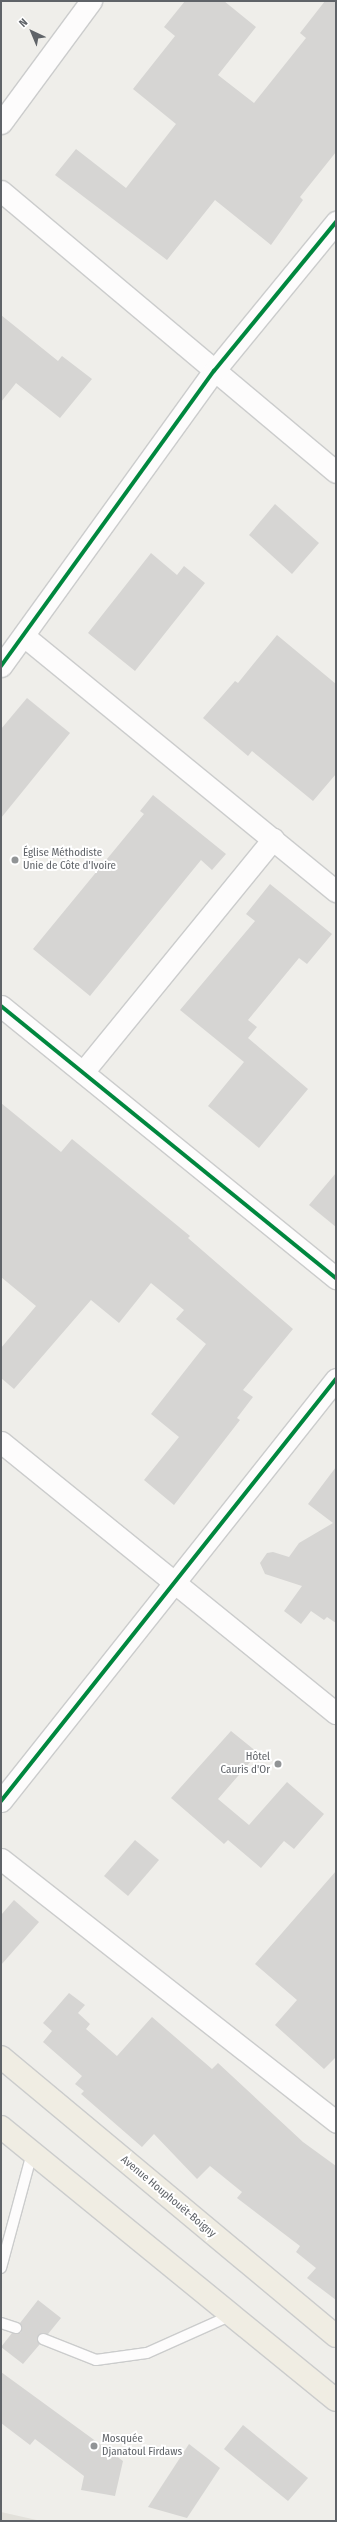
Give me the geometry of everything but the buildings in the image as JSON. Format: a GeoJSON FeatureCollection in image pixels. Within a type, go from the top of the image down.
{"type":"FeatureCollection","features":[{"type":"Feature","properties":{"kind":"highway","name":"Avenue Houphouët-Boigny"},"geometry":{"type":"LineString","coordinates":[[1,2057],[336,2336]]}},
{"type":"Feature","properties":{"kind":"highway"},"geometry":{"type":"LineString","coordinates":[[1,2127],[234,2314],[336,2400]]}},
{"type":"Feature","properties":{"kind":"street"},"geometry":{"type":"LineString","coordinates":[[1,123],[91,1]]}},
{"type":"Feature","properties":{"kind":"street"},"geometry":{"type":"LineString","coordinates":[[1,191],[336,472]]}},
{"type":"Feature","properties":{"kind":"street"},"geometry":{"type":"LineString","coordinates":[[1,666],[214,371],[336,222]]}},
{"type":"Feature","properties":{"kind":"street"},"geometry":{"type":"LineString","coordinates":[[24,636],[336,891]]}},
{"type":"Feature","properties":{"kind":"street"},"geometry":{"type":"LineString","coordinates":[[83,1072],[273,839]]}},
{"type":"Feature","properties":{"kind":"street"},"geometry":{"type":"LineString","coordinates":[[1,1006],[336,1278]]}},
{"type":"Feature","properties":{"kind":"street"},"geometry":{"type":"LineString","coordinates":[[1,1801],[336,1379]]}},
{"type":"Feature","properties":{"kind":"street"},"geometry":{"type":"LineString","coordinates":[[1,1442],[173,1583],[336,1713]]}},
{"type":"Feature","properties":{"kind":"street"},"geometry":{"type":"LineString","coordinates":[[1,1860],[336,2122]]}},
{"type":"Feature","properties":{"kind":"lane"},"geometry":{"type":"LineString","coordinates":[[1,2268],[32,2153]]}},
{"type":"Feature","properties":{"kind":"lane"},"geometry":{"type":"LineString","coordinates":[[44,2340],[96,2360],[147,2353],[234,2314]]}},
{"type":"Feature","properties":{"kind":"lane"},"geometry":{"type":"LineString","coordinates":[[1,2323],[16,2328]]}},
{"type":"Feature","properties":{"kind":"shaded area"},"geometry":{"type":"Polygon","coordinates":[[[1,2512],[41,2521],[1,2521],[1,2512]]]}},
{"type":"Feature","properties":{"kind":"cycle path"},"geometry":{"type":"LineString","coordinates":[[1,666],[214,371],[336,222]]}},
{"type":"Feature","properties":{"kind":"cycle path"},"geometry":{"type":"LineString","coordinates":[[1,1006],[336,1278]]}},
{"type":"Feature","properties":{"kind":"cycle path"},"geometry":{"type":"LineString","coordinates":[[1,1801],[336,1379]]}},
{"type":"Feature","properties":{"kind":"place","name":"Église Méthodiste Unie de Côte d'Ivoire"},"geometry":{"type":"Point","coordinates":[15,860]}},
{"type":"Feature","properties":{"kind":"place","name":"Hôtel Cauris d'Or"},"geometry":{"type":"Point","coordinates":[278,1764]}},
{"type":"Feature","properties":{"kind":"place","name":"Mosquée Djanatoul Firdaws"},"geometry":{"type":"Point","coordinates":[94,2446]}}]}
